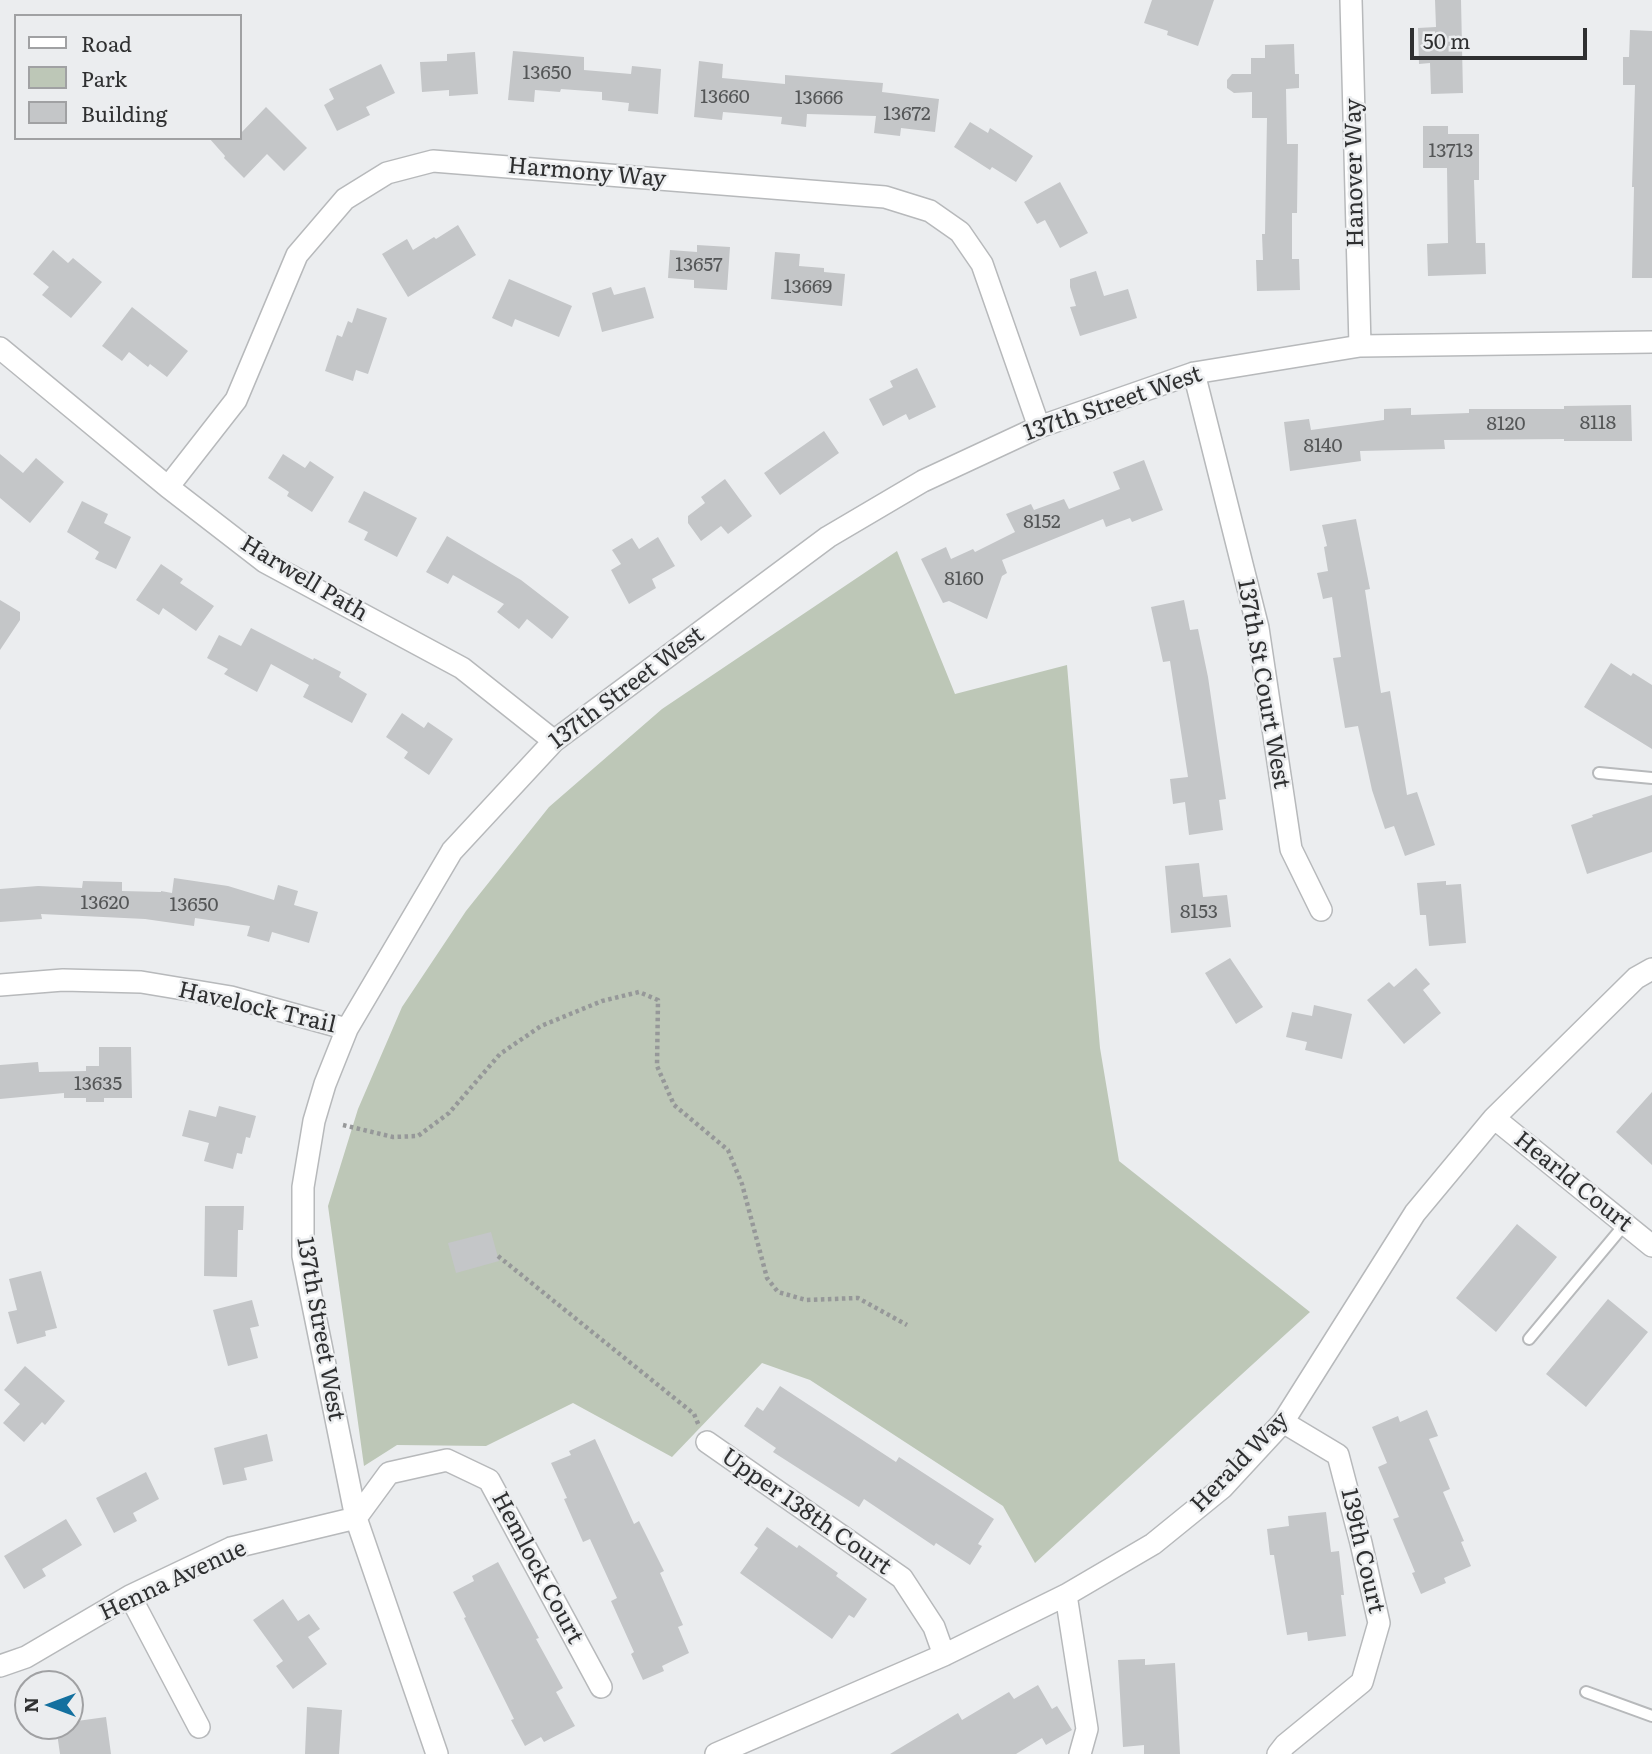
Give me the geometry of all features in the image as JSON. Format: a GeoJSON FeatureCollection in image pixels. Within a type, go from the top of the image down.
{"type":"FeatureCollection","features":[{"type":"Feature","properties":{"kind":"street","name":"Hanover Way"},"geometry":{"type":"LineString","coordinates":[[1351,0],[1360,346]]}},
{"type":"Feature","properties":{"kind":"street","name":"Harmony Way"},"geometry":{"type":"LineString","coordinates":[[168,487],[236,400],[297,255],[345,199],[387,173],[433,161],[885,197],[930,211],[960,232],[982,264],[1039,427]]}},
{"type":"Feature","properties":{"kind":"street","name":"137th Street West"},"geometry":{"type":"LineString","coordinates":[[437,1754],[356,1518],[303,1256],[303,1187],[314,1121],[325,1084],[347,1029],[452,851],[554,741],[828,537],[923,481],[1039,427],[1194,373],[1360,346],[1652,342]]}},
{"type":"Feature","properties":{"kind":"street","name":"Harwell Path"},"geometry":{"type":"LineString","coordinates":[[0,348],[168,487],[265,562],[462,668],[554,741]]}},
{"type":"Feature","properties":{"kind":"street","name":"137th St Court West"},"geometry":{"type":"LineString","coordinates":[[1194,373],[1258,628],[1291,849],[1321,910]]}},
{"type":"Feature","properties":{"kind":"street","name":"Herald Way"},"geometry":{"type":"LineString","coordinates":[[716,1754],[944,1655],[1066,1595],[1153,1544],[1222,1488],[1283,1422],[1415,1213],[1494,1118],[1636,978],[1652,969]]}},
{"type":"Feature","properties":{"kind":"street","name":"Havelock Trail"},"geometry":{"type":"LineString","coordinates":[[0,985],[63,980],[141,982],[231,997],[347,1029]]}},
{"type":"Feature","properties":{"kind":"street","name":"Hearld Court"},"geometry":{"type":"LineString","coordinates":[[1494,1118],[1652,1246]]}},
{"type":"Feature","properties":{"kind":"street","name":"139th Court"},"geometry":{"type":"LineString","coordinates":[[1278,1754],[1284,1745],[1362,1682],[1379,1623],[1338,1455],[1283,1422]]}},
{"type":"Feature","properties":{"kind":"street","name":"Upper 138th Court"},"geometry":{"type":"LineString","coordinates":[[707,1442],[902,1578],[934,1627],[944,1655]]}},
{"type":"Feature","properties":{"kind":"street","name":"Hemlock Court"},"geometry":{"type":"LineString","coordinates":[[356,1518],[389,1474],[447,1460],[489,1480],[601,1687]]}},
{"type":"Feature","properties":{"kind":"street","name":"Henna Avenue"},"geometry":{"type":"LineString","coordinates":[[0,1666],[26,1657],[130,1596],[231,1548],[356,1518]]}},
{"type":"Feature","properties":{"kind":"street"},"geometry":{"type":"LineString","coordinates":[[1066,1595],[1087,1729],[1080,1754]]}},
{"type":"Feature","properties":{"kind":"street"},"geometry":{"type":"LineString","coordinates":[[130,1596],[199,1727]]}},
{"type":"Feature","properties":{"kind":"lane"},"geometry":{"type":"LineString","coordinates":[[1599,773],[1652,778]]}},
{"type":"Feature","properties":{"kind":"lane"},"geometry":{"type":"LineString","coordinates":[[1530,1339],[1625,1224]]}},
{"type":"Feature","properties":{"kind":"lane"},"geometry":{"type":"LineString","coordinates":[[1586,1692],[1652,1716]]}},
{"type":"Feature","properties":{"kind":"path"},"geometry":{"type":"LineString","coordinates":[[343,1125],[393,1137],[418,1136],[449,1114],[500,1054],[541,1026],[602,1000],[639,992],[658,1000],[657,1066],[674,1105],[729,1150],[742,1184],[767,1278],[778,1292],[806,1300],[858,1297],[906,1325]]}},
{"type":"Feature","properties":{"kind":"path"},"geometry":{"type":"LineString","coordinates":[[498,1256],[694,1414],[707,1442]]}},
{"type":"Feature","properties":{"kind":"green space"},"geometry":{"type":"Polygon","coordinates":[[[897,551],[955,694],[1067,665],[1100,1048],[1119,1161],[1310,1312],[1035,1563],[1003,1506],[810,1380],[762,1363],[672,1457],[573,1403],[486,1446],[397,1445],[364,1466],[328,1206],[358,1109],[402,1007],[466,911],[549,807],[662,709],[897,551]]]}},
{"type":"Feature","properties":{"kind":"building"},"geometry":{"type":"Polygon","coordinates":[[[1152,0],[1214,0],[1198,46],[1144,23],[1152,0]]]}},
{"type":"Feature","properties":{"kind":"building"},"geometry":{"type":"Polygon","coordinates":[[[1435,0],[1461,0],[1463,93],[1431,94],[1430,63],[1419,64],[1418,28],[1436,27],[1435,0]]]}},
{"type":"Feature","properties":{"kind":"building"},"geometry":{"type":"Polygon","coordinates":[[[1630,30],[1652,31],[1652,278],[1632,278],[1635,85],[1623,85],[1623,57],[1629,57],[1630,30]]]}},
{"type":"Feature","properties":{"kind":"building"},"geometry":{"type":"Polygon","coordinates":[[[1294,44],[1295,74],[1299,74],[1299,88],[1286,89],[1287,144],[1298,144],[1297,213],[1292,213],[1292,259],[1299,259],[1300,290],[1257,291],[1256,260],[1263,260],[1262,234],[1265,234],[1267,118],[1252,118],[1252,92],[1234,93],[1227,88],[1227,80],[1232,74],[1251,74],[1251,58],[1265,58],[1265,45],[1294,44]]]}},
{"type":"Feature","properties":{"kind":"building"},"geometry":{"type":"Polygon","coordinates":[[[513,51],[584,57],[584,70],[631,74],[632,66],[661,69],[658,114],[628,111],[629,103],[602,100],[602,92],[535,90],[534,102],[508,100],[513,51]]]}},
{"type":"Feature","properties":{"kind":"building"},"geometry":{"type":"Polygon","coordinates":[[[475,52],[478,94],[449,96],[449,90],[422,92],[420,62],[447,61],[447,54],[475,52]]]}},
{"type":"Feature","properties":{"kind":"building"},"geometry":{"type":"Polygon","coordinates":[[[699,61],[723,64],[722,78],[785,84],[785,75],[883,83],[882,92],[939,99],[935,132],[901,128],[900,136],[874,133],[876,116],[807,114],[806,127],[781,124],[782,117],[723,112],[722,120],[694,117],[699,61]]]}},
{"type":"Feature","properties":{"kind":"building"},"geometry":{"type":"Polygon","coordinates":[[[381,64],[395,93],[366,107],[370,115],[337,131],[324,105],[334,99],[329,89],[381,64]]]}},
{"type":"Feature","properties":{"kind":"building"},"geometry":{"type":"Polygon","coordinates":[[[266,107],[307,148],[284,171],[267,154],[244,178],[211,140],[242,140],[242,132],[266,107]]]}},
{"type":"Feature","properties":{"kind":"building"},"geometry":{"type":"Polygon","coordinates":[[[970,122],[988,133],[990,128],[1033,156],[1016,182],[992,167],[990,170],[954,147],[970,122]]]}},
{"type":"Feature","properties":{"kind":"building"},"geometry":{"type":"Polygon","coordinates":[[[1423,126],[1448,126],[1448,134],[1479,134],[1479,180],[1474,180],[1476,243],[1485,243],[1486,274],[1428,276],[1427,244],[1448,243],[1447,168],[1423,168],[1423,126]]]}},
{"type":"Feature","properties":{"kind":"building"},"geometry":{"type":"Polygon","coordinates":[[[1060,182],[1088,233],[1060,248],[1045,220],[1037,224],[1024,202],[1060,182]]]}},
{"type":"Feature","properties":{"kind":"building"},"geometry":{"type":"Polygon","coordinates":[[[458,225],[476,255],[408,297],[382,254],[407,239],[413,250],[458,225]]]}},
{"type":"Feature","properties":{"kind":"building"},"geometry":{"type":"Polygon","coordinates":[[[697,245],[730,247],[727,290],[694,288],[694,280],[668,278],[670,250],[697,252],[697,245]]]}},
{"type":"Feature","properties":{"kind":"building"},"geometry":{"type":"Polygon","coordinates":[[[53,250],[68,263],[73,258],[102,282],[71,318],[42,295],[49,287],[33,274],[53,250]]]}},
{"type":"Feature","properties":{"kind":"building"},"geometry":{"type":"Polygon","coordinates":[[[775,252],[800,254],[799,266],[824,268],[824,272],[845,274],[842,306],[771,299],[775,252]]]}},
{"type":"Feature","properties":{"kind":"building"},"geometry":{"type":"Polygon","coordinates":[[[1096,271],[1104,296],[1128,289],[1137,318],[1080,336],[1070,307],[1076,306],[1070,279],[1096,271]]]}},
{"type":"Feature","properties":{"kind":"building"},"geometry":{"type":"Polygon","coordinates":[[[509,279],[572,306],[559,337],[515,319],[512,327],[492,318],[509,279]]]}},
{"type":"Feature","properties":{"kind":"building"},"geometry":{"type":"Polygon","coordinates":[[[611,287],[614,295],[645,287],[654,318],[602,332],[592,293],[611,287]]]}},
{"type":"Feature","properties":{"kind":"building"},"geometry":{"type":"Polygon","coordinates":[[[132,307],[188,351],[167,377],[129,352],[122,361],[102,346],[132,307]]]}},
{"type":"Feature","properties":{"kind":"building"},"geometry":{"type":"Polygon","coordinates":[[[357,308],[387,318],[368,374],[356,370],[353,381],[325,371],[337,335],[342,337],[348,321],[352,323],[357,308]]]}},
{"type":"Feature","properties":{"kind":"building"},"geometry":{"type":"Polygon","coordinates":[[[917,368],[936,407],[909,420],[906,414],[883,426],[869,399],[893,387],[890,381],[917,368]]]}},
{"type":"Feature","properties":{"kind":"building"},"geometry":{"type":"Polygon","coordinates":[[[1631,405],[1632,441],[1444,440],[1445,449],[1360,451],[1361,461],[1290,471],[1284,422],[1309,419],[1311,430],[1384,420],[1384,409],[1411,408],[1411,415],[1469,413],[1469,409],[1564,409],[1564,406],[1631,405]]]}},
{"type":"Feature","properties":{"kind":"building"},"geometry":{"type":"Polygon","coordinates":[[[824,431],[839,453],[780,495],[764,473],[824,431]]]}},
{"type":"Feature","properties":{"kind":"building"},"geometry":{"type":"Polygon","coordinates":[[[0,454],[23,473],[36,458],[64,482],[30,523],[0,498],[0,454]]]}},
{"type":"Feature","properties":{"kind":"building"},"geometry":{"type":"Polygon","coordinates":[[[283,454],[305,468],[310,461],[334,477],[312,512],[287,496],[289,492],[268,478],[283,454]]]}},
{"type":"Feature","properties":{"kind":"building"},"geometry":{"type":"Polygon","coordinates":[[[1144,460],[1163,510],[1132,522],[1130,518],[1106,527],[1103,519],[1002,560],[1007,573],[1002,576],[987,619],[949,601],[943,603],[921,559],[946,547],[951,559],[973,549],[975,552],[1015,532],[1006,514],[1031,504],[1034,510],[1064,499],[1069,509],[1120,489],[1113,472],[1144,460]]]}},
{"type":"Feature","properties":{"kind":"building"},"geometry":{"type":"Polygon","coordinates":[[[725,479],[752,516],[728,534],[721,526],[701,541],[688,523],[688,516],[705,503],[701,497],[725,479]]]}},
{"type":"Feature","properties":{"kind":"building"},"geometry":{"type":"Polygon","coordinates":[[[364,491],[417,518],[397,557],[364,540],[368,532],[348,522],[364,491]]]}},
{"type":"Feature","properties":{"kind":"building"},"geometry":{"type":"Polygon","coordinates":[[[82,501],[108,514],[104,523],[131,537],[116,569],[95,559],[99,552],[67,532],[82,501]]]}},
{"type":"Feature","properties":{"kind":"building"},"geometry":{"type":"Polygon","coordinates":[[[1356,519],[1370,589],[1365,590],[1381,693],[1390,691],[1407,795],[1417,792],[1435,845],[1405,856],[1394,826],[1385,829],[1372,790],[1358,726],[1345,728],[1333,658],[1341,657],[1332,597],[1323,599],[1317,573],[1328,571],[1324,547],[1327,546],[1322,525],[1356,519]]]}},
{"type":"Feature","properties":{"kind":"building"},"geometry":{"type":"Polygon","coordinates":[[[447,536],[521,580],[569,617],[552,639],[527,619],[519,629],[497,612],[504,604],[453,575],[448,584],[426,572],[447,536]]]}},
{"type":"Feature","properties":{"kind":"building"},"geometry":{"type":"Polygon","coordinates":[[[658,537],[675,566],[652,579],[656,588],[629,604],[611,570],[621,564],[612,550],[632,538],[639,549],[658,537]]]}},
{"type":"Feature","properties":{"kind":"building"},"geometry":{"type":"Polygon","coordinates":[[[161,564],[183,579],[180,583],[214,606],[196,631],[163,608],[159,615],[136,600],[161,564]]]}},
{"type":"Feature","properties":{"kind":"building"},"geometry":{"type":"Polygon","coordinates":[[[0,600],[20,612],[20,620],[0,650],[0,600]]]}},
{"type":"Feature","properties":{"kind":"building"},"geometry":{"type":"Polygon","coordinates":[[[1184,600],[1190,630],[1198,629],[1226,799],[1219,800],[1223,830],[1189,835],[1185,802],[1173,804],[1170,779],[1188,777],[1170,661],[1163,662],[1151,607],[1184,600]]]}},
{"type":"Feature","properties":{"kind":"building"},"geometry":{"type":"Polygon","coordinates":[[[251,628],[341,672],[339,677],[367,694],[352,723],[303,697],[309,685],[271,664],[257,692],[224,674],[228,669],[207,658],[219,635],[241,646],[251,628]]]}},
{"type":"Feature","properties":{"kind":"building"},"geometry":{"type":"Polygon","coordinates":[[[1611,663],[1652,685],[1652,749],[1584,707],[1611,663]]]}},
{"type":"Feature","properties":{"kind":"building"},"geometry":{"type":"Polygon","coordinates":[[[402,713],[424,728],[428,722],[453,739],[429,775],[404,758],[408,752],[386,737],[402,713]]]}},
{"type":"Feature","properties":{"kind":"building"},"geometry":{"type":"Polygon","coordinates":[[[1652,795],[1652,852],[1587,874],[1571,825],[1652,795]]]}},
{"type":"Feature","properties":{"kind":"building"},"geometry":{"type":"Polygon","coordinates":[[[1199,863],[1203,897],[1227,895],[1231,927],[1171,933],[1165,866],[1199,863]]]}},
{"type":"Feature","properties":{"kind":"building"},"geometry":{"type":"Polygon","coordinates":[[[174,878],[228,886],[274,900],[278,885],[298,891],[294,905],[318,912],[309,943],[272,932],[269,942],[247,936],[250,926],[195,918],[194,926],[145,919],[41,914],[42,919],[0,922],[0,889],[38,886],[82,888],[83,881],[122,882],[122,891],[172,893],[174,878]]]}},
{"type":"Feature","properties":{"kind":"building"},"geometry":{"type":"Polygon","coordinates":[[[1446,881],[1446,885],[1461,884],[1466,943],[1429,946],[1426,915],[1420,915],[1417,883],[1446,881]]]}},
{"type":"Feature","properties":{"kind":"building"},"geometry":{"type":"Polygon","coordinates":[[[1230,958],[1263,1007],[1236,1024],[1205,973],[1230,958]]]}},
{"type":"Feature","properties":{"kind":"building"},"geometry":{"type":"Polygon","coordinates":[[[1416,968],[1430,984],[1423,990],[1441,1013],[1404,1044],[1367,1000],[1389,982],[1394,987],[1416,968]]]}},
{"type":"Feature","properties":{"kind":"building"},"geometry":{"type":"Polygon","coordinates":[[[1314,1005],[1352,1014],[1342,1059],[1305,1050],[1307,1042],[1286,1037],[1292,1012],[1312,1016],[1314,1005]]]}},
{"type":"Feature","properties":{"kind":"building"},"geometry":{"type":"Polygon","coordinates":[[[99,1047],[131,1047],[132,1098],[104,1098],[104,1102],[86,1102],[86,1098],[64,1098],[64,1093],[0,1099],[0,1065],[38,1062],[39,1072],[86,1071],[86,1066],[99,1066],[99,1047]]]}},
{"type":"Feature","properties":{"kind":"building"},"geometry":{"type":"Polygon","coordinates":[[[1652,1092],[1652,1165],[1616,1132],[1652,1092]]]}},
{"type":"Feature","properties":{"kind":"building"},"geometry":{"type":"Polygon","coordinates":[[[219,1106],[256,1116],[250,1138],[246,1137],[242,1154],[237,1153],[233,1169],[204,1161],[209,1143],[182,1136],[189,1110],[216,1117],[219,1106]]]}},
{"type":"Feature","properties":{"kind":"building"},"geometry":{"type":"Polygon","coordinates":[[[205,1206],[244,1206],[243,1230],[238,1230],[237,1277],[204,1276],[205,1206]]]}},
{"type":"Feature","properties":{"kind":"building"},"geometry":{"type":"Polygon","coordinates":[[[1517,1224],[1557,1257],[1496,1332],[1456,1298],[1517,1224]]]}},
{"type":"Feature","properties":{"kind":"building"},"geometry":{"type":"Polygon","coordinates":[[[491,1232],[499,1261],[456,1273],[448,1243],[491,1232]]]}},
{"type":"Feature","properties":{"kind":"building"},"geometry":{"type":"Polygon","coordinates":[[[41,1271],[57,1328],[45,1331],[46,1336],[17,1344],[8,1312],[17,1310],[9,1279],[41,1271]]]}},
{"type":"Feature","properties":{"kind":"building"},"geometry":{"type":"Polygon","coordinates":[[[1608,1299],[1648,1332],[1586,1407],[1546,1374],[1608,1299]]]}},
{"type":"Feature","properties":{"kind":"building"},"geometry":{"type":"Polygon","coordinates":[[[252,1300],[259,1326],[250,1328],[258,1358],[228,1366],[213,1310],[252,1300]]]}},
{"type":"Feature","properties":{"kind":"building"},"geometry":{"type":"Polygon","coordinates":[[[25,1366],[65,1401],[45,1425],[42,1422],[24,1442],[3,1423],[20,1404],[4,1390],[25,1366]]]}},
{"type":"Feature","properties":{"kind":"building"},"geometry":{"type":"Polygon","coordinates":[[[780,1386],[896,1462],[899,1457],[994,1519],[978,1544],[982,1546],[970,1565],[936,1543],[934,1546],[864,1499],[859,1507],[773,1452],[776,1448],[744,1426],[757,1407],[763,1411],[780,1386]]]}},
{"type":"Feature","properties":{"kind":"building"},"geometry":{"type":"Polygon","coordinates":[[[1427,1410],[1438,1436],[1429,1439],[1450,1489],[1443,1492],[1464,1541],[1461,1542],[1471,1566],[1444,1578],[1446,1583],[1421,1594],[1393,1519],[1399,1517],[1378,1467],[1387,1463],[1372,1427],[1398,1416],[1400,1422],[1427,1410]]]}},
{"type":"Feature","properties":{"kind":"building"},"geometry":{"type":"Polygon","coordinates":[[[267,1434],[273,1461],[244,1468],[247,1480],[223,1485],[214,1448],[267,1434]]]}},
{"type":"Feature","properties":{"kind":"building"},"geometry":{"type":"Polygon","coordinates":[[[595,1439],[634,1524],[639,1521],[664,1571],[660,1573],[683,1625],[678,1627],[689,1653],[662,1666],[664,1671],[643,1680],[631,1654],[634,1652],[611,1601],[617,1598],[590,1539],[583,1542],[551,1463],[571,1455],[569,1451],[595,1439]]]}},
{"type":"Feature","properties":{"kind":"building"},"geometry":{"type":"Polygon","coordinates":[[[146,1472],[159,1499],[133,1513],[137,1521],[114,1533],[96,1498],[146,1472]]]}},
{"type":"Feature","properties":{"kind":"building"},"geometry":{"type":"Polygon","coordinates":[[[1326,1512],[1331,1552],[1339,1551],[1346,1636],[1308,1641],[1307,1632],[1287,1635],[1267,1529],[1289,1526],[1288,1516],[1326,1512]]]}},
{"type":"Feature","properties":{"kind":"building"},"geometry":{"type":"Polygon","coordinates":[[[66,1519],[82,1545],[42,1569],[46,1576],[24,1589],[4,1556],[66,1519]]]}},
{"type":"Feature","properties":{"kind":"building"},"geometry":{"type":"Polygon","coordinates":[[[767,1527],[797,1548],[799,1545],[838,1573],[836,1576],[867,1599],[854,1618],[849,1615],[832,1639],[740,1573],[758,1548],[754,1545],[767,1527]]]}},
{"type":"Feature","properties":{"kind":"building"},"geometry":{"type":"Polygon","coordinates":[[[498,1562],[563,1688],[556,1692],[575,1726],[544,1742],[541,1737],[525,1746],[453,1592],[474,1581],[472,1576],[498,1562]]]}},
{"type":"Feature","properties":{"kind":"building"},"geometry":{"type":"Polygon","coordinates":[[[283,1599],[298,1621],[309,1614],[320,1629],[308,1637],[327,1664],[293,1689],[276,1666],[283,1661],[253,1620],[283,1599]]]}},
{"type":"Feature","properties":{"kind":"building"},"geometry":{"type":"Polygon","coordinates":[[[1145,1659],[1145,1665],[1175,1663],[1180,1754],[1144,1754],[1144,1745],[1123,1747],[1118,1660],[1145,1659]]]}},
{"type":"Feature","properties":{"kind":"building"},"geometry":{"type":"Polygon","coordinates":[[[1038,1685],[1052,1709],[1057,1706],[1072,1730],[1046,1745],[1042,1738],[1016,1754],[890,1754],[958,1713],[962,1720],[1009,1692],[1014,1699],[1038,1685]]]}},
{"type":"Feature","properties":{"kind":"building"},"geometry":{"type":"Polygon","coordinates":[[[307,1707],[342,1710],[339,1754],[305,1754],[307,1707]]]}},
{"type":"Feature","properties":{"kind":"building"},"geometry":{"type":"Polygon","coordinates":[[[106,1717],[111,1754],[60,1754],[58,1740],[84,1740],[84,1720],[106,1717]]]}}]}
